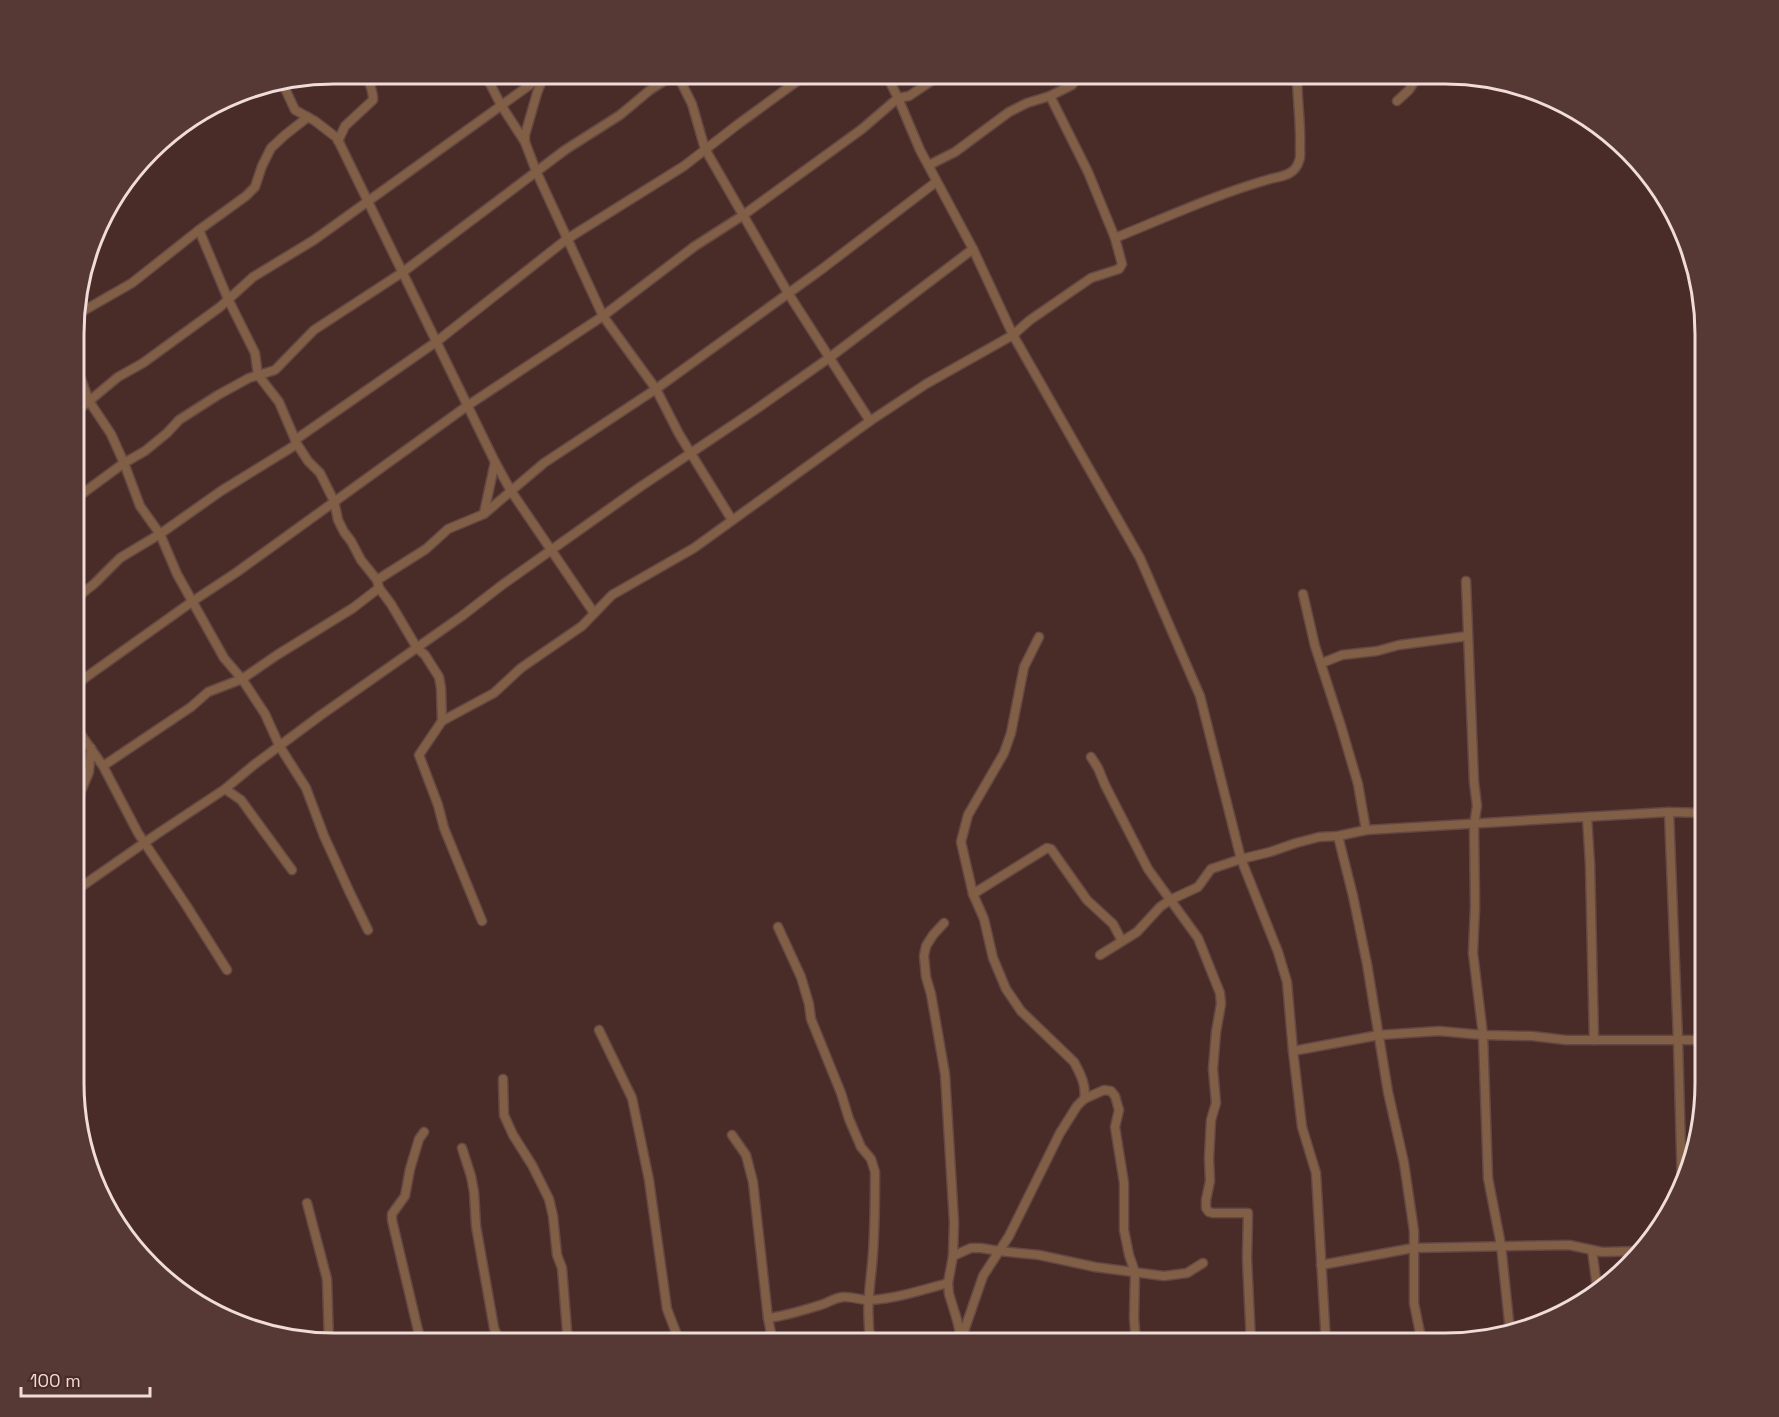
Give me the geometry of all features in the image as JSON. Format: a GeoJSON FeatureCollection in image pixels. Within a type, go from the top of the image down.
{"type":"FeatureCollection","features":[{"type":"Feature","properties":{"kind":"street"},"geometry":{"type":"LineString","coordinates":[[338,141],[345,126],[373,100],[374,94],[370,84]]}},
{"type":"Feature","properties":{"kind":"street"},"geometry":{"type":"LineString","coordinates":[[490,84],[525,142],[536,171],[603,316],[656,389],[679,434],[732,520]]}},
{"type":"Feature","properties":{"kind":"street"},"geometry":{"type":"LineString","coordinates":[[84,406],[118,377],[143,363],[220,307],[253,277],[314,240],[531,84]]}},
{"type":"Feature","properties":{"kind":"street"},"geometry":{"type":"LineString","coordinates":[[525,142],[527,128],[542,84]]}},
{"type":"Feature","properties":{"kind":"street"},"geometry":{"type":"LineString","coordinates":[[84,492],[124,463],[146,451],[179,420],[218,395],[249,378],[275,370],[314,330],[403,272],[536,171],[620,115],[660,84]]}},
{"type":"Feature","properties":{"kind":"street"},"geometry":{"type":"LineString","coordinates":[[681,84],[692,105],[705,149],[742,216],[870,421]]}},
{"type":"Feature","properties":{"kind":"street"},"geometry":{"type":"LineString","coordinates":[[84,592],[120,558],[160,534],[296,442],[436,342],[567,239],[684,166],[793,84]]}},
{"type":"Feature","properties":{"kind":"street"},"geometry":{"type":"LineString","coordinates":[[891,84],[920,150],[973,249],[1013,335],[1140,558],[1200,696],[1241,859],[1278,952],[1287,982],[1302,1126],[1316,1173],[1325,1333]]}},
{"type":"Feature","properties":{"kind":"street"},"geometry":{"type":"LineString","coordinates":[[84,679],[237,572],[467,406],[603,316],[695,246],[742,216],[862,129],[898,98],[909,96],[927,84]]}},
{"type":"Feature","properties":{"kind":"street"},"geometry":{"type":"LineString","coordinates":[[929,165],[955,152],[1009,112],[1027,103],[1050,96],[1072,84]]}},
{"type":"Feature","properties":{"kind":"street"},"geometry":{"type":"LineString","coordinates":[[1115,238],[1197,203],[1290,174],[1299,161],[1297,84]]}},
{"type":"Feature","properties":{"kind":"street"},"geometry":{"type":"LineString","coordinates":[[1397,101],[1413,84]]}},
{"type":"Feature","properties":{"kind":"street"},"geometry":{"type":"LineString","coordinates":[[285,89],[295,110],[323,127],[338,141],[495,462],[511,491],[594,613]]}},
{"type":"Feature","properties":{"kind":"street"},"geometry":{"type":"LineString","coordinates":[[482,921],[444,828],[438,805],[418,755],[442,721],[494,693],[521,668],[582,626],[612,595],[694,548],[870,421],[926,384],[1013,335],[1030,320],[1090,278],[1119,269],[1122,258],[1115,238],[1079,151],[1050,96]]}},
{"type":"Feature","properties":{"kind":"street"},"geometry":{"type":"LineString","coordinates":[[85,310],[132,283],[255,188],[271,148],[308,117]]}},
{"type":"Feature","properties":{"kind":"street"},"geometry":{"type":"LineString","coordinates":[[103,766],[191,707],[208,692],[242,680],[277,655],[353,608],[378,584],[426,549],[448,529],[484,514],[544,463],[656,389],[822,269],[936,182]]}},
{"type":"Feature","properties":{"kind":"street"},"geometry":{"type":"LineString","coordinates":[[199,230],[228,299],[255,353],[258,375],[279,402],[296,442],[308,461],[320,473],[334,501],[338,520],[361,561],[391,604],[417,648],[425,655],[439,677],[442,721]]}},
{"type":"Feature","properties":{"kind":"street"},"geometry":{"type":"LineString","coordinates":[[84,885],[225,789],[321,715],[690,452],[829,358],[973,249]]}},
{"type":"Feature","properties":{"kind":"street"},"geometry":{"type":"LineString","coordinates":[[84,388],[89,402],[111,434],[140,506],[160,534],[177,574],[224,658],[265,714],[280,747],[306,788],[333,855],[368,930]]}},
{"type":"Feature","properties":{"kind":"street"},"geometry":{"type":"LineString","coordinates":[[484,514],[495,462]]}},
{"type":"Feature","properties":{"kind":"street"},"geometry":{"type":"LineString","coordinates":[[1466,581],[1474,782],[1477,796],[1474,825],[1473,953],[1483,1035],[1488,1178],[1501,1245],[1509,1324]]}},
{"type":"Feature","properties":{"kind":"street"},"geometry":{"type":"LineString","coordinates":[[1303,594],[1315,646],[1358,784],[1366,830]]}},
{"type":"Feature","properties":{"kind":"street"},"geometry":{"type":"LineString","coordinates":[[1322,663],[1342,655],[1468,636]]}},
{"type":"Feature","properties":{"kind":"street"},"geometry":{"type":"LineString","coordinates":[[964,1333],[983,1276],[1018,1217],[1060,1133],[1086,1092],[1074,1062],[1021,1011],[1006,989],[993,958],[984,919],[973,894],[961,842],[968,815],[1004,753],[1011,733],[1024,668],[1039,637]]}},
{"type":"Feature","properties":{"kind":"street"},"geometry":{"type":"LineString","coordinates":[[84,738],[103,766],[145,843],[227,970]]}},
{"type":"Feature","properties":{"kind":"street"},"geometry":{"type":"LineString","coordinates":[[84,784],[89,772],[91,748]]}},
{"type":"Feature","properties":{"kind":"street"},"geometry":{"type":"LineString","coordinates":[[1091,756],[1148,869],[1198,938],[1220,993],[1221,1004],[1213,1069],[1216,1103],[1211,1120],[1210,1181],[1206,1208],[1213,1213],[1248,1213],[1246,1259],[1250,1333]]}},
{"type":"Feature","properties":{"kind":"street"},"geometry":{"type":"LineString","coordinates":[[225,789],[241,800],[292,870]]}},
{"type":"Feature","properties":{"kind":"street"},"geometry":{"type":"LineString","coordinates":[[1669,812],[1681,1165]]}},
{"type":"Feature","properties":{"kind":"street"},"geometry":{"type":"LineString","coordinates":[[1100,955],[1137,932],[1160,907],[1170,900],[1198,887],[1211,869],[1319,837],[1338,836],[1366,830],[1669,812],[1695,813]]}},
{"type":"Feature","properties":{"kind":"street"},"geometry":{"type":"LineString","coordinates":[[1587,817],[1594,1040]]}},
{"type":"Feature","properties":{"kind":"street"},"geometry":{"type":"LineString","coordinates":[[1338,836],[1353,896],[1388,1092],[1413,1214],[1414,1303],[1420,1333]]}},
{"type":"Feature","properties":{"kind":"street"},"geometry":{"type":"LineString","coordinates":[[973,894],[1047,848],[1051,849],[1087,900],[1113,924],[1122,941]]}},
{"type":"Feature","properties":{"kind":"street"},"geometry":{"type":"LineString","coordinates":[[944,922],[933,934],[926,946],[924,956],[945,1074],[954,1222],[953,1256],[948,1283],[959,1333]]}},
{"type":"Feature","properties":{"kind":"street"},"geometry":{"type":"LineString","coordinates":[[778,927],[801,977],[811,1019],[853,1128],[875,1172],[872,1264],[868,1301],[869,1333]]}},
{"type":"Feature","properties":{"kind":"street"},"geometry":{"type":"LineString","coordinates":[[599,1030],[632,1098],[649,1180],[668,1309],[676,1333]]}},
{"type":"Feature","properties":{"kind":"street"},"geometry":{"type":"LineString","coordinates":[[1293,1051],[1379,1035],[1439,1031],[1532,1036],[1566,1041],[1695,1040]]}},
{"type":"Feature","properties":{"kind":"street"},"geometry":{"type":"LineString","coordinates":[[503,1079],[504,1115],[549,1199],[557,1255],[562,1268],[567,1333]]}},
{"type":"Feature","properties":{"kind":"street"},"geometry":{"type":"LineString","coordinates":[[1084,1098],[1104,1090],[1111,1091],[1119,1110],[1115,1127],[1124,1183],[1124,1230],[1135,1272],[1135,1333]]}},
{"type":"Feature","properties":{"kind":"street"},"geometry":{"type":"LineString","coordinates":[[420,1333],[392,1214],[405,1196],[410,1169],[419,1139],[424,1132]]}},
{"type":"Feature","properties":{"kind":"street"},"geometry":{"type":"LineString","coordinates":[[732,1135],[746,1155],[753,1182],[771,1333]]}},
{"type":"Feature","properties":{"kind":"street"},"geometry":{"type":"LineString","coordinates":[[462,1148],[474,1192],[476,1226],[496,1333]]}},
{"type":"Feature","properties":{"kind":"street"},"geometry":{"type":"LineString","coordinates":[[308,1203],[327,1279],[329,1333]]}},
{"type":"Feature","properties":{"kind":"street"},"geometry":{"type":"LineString","coordinates":[[1321,1265],[1413,1248],[1569,1245],[1602,1252],[1630,1251]]}},
{"type":"Feature","properties":{"kind":"street"},"geometry":{"type":"LineString","coordinates":[[953,1256],[971,1248],[1039,1255],[1095,1267],[1164,1276],[1186,1273],[1203,1263]]}},
{"type":"Feature","properties":{"kind":"street"},"geometry":{"type":"LineString","coordinates":[[1592,1250],[1596,1282]]}},
{"type":"Feature","properties":{"kind":"street"},"geometry":{"type":"LineString","coordinates":[[768,1318],[789,1315],[832,1299],[853,1297],[868,1301],[905,1296],[948,1283]]}}]}
